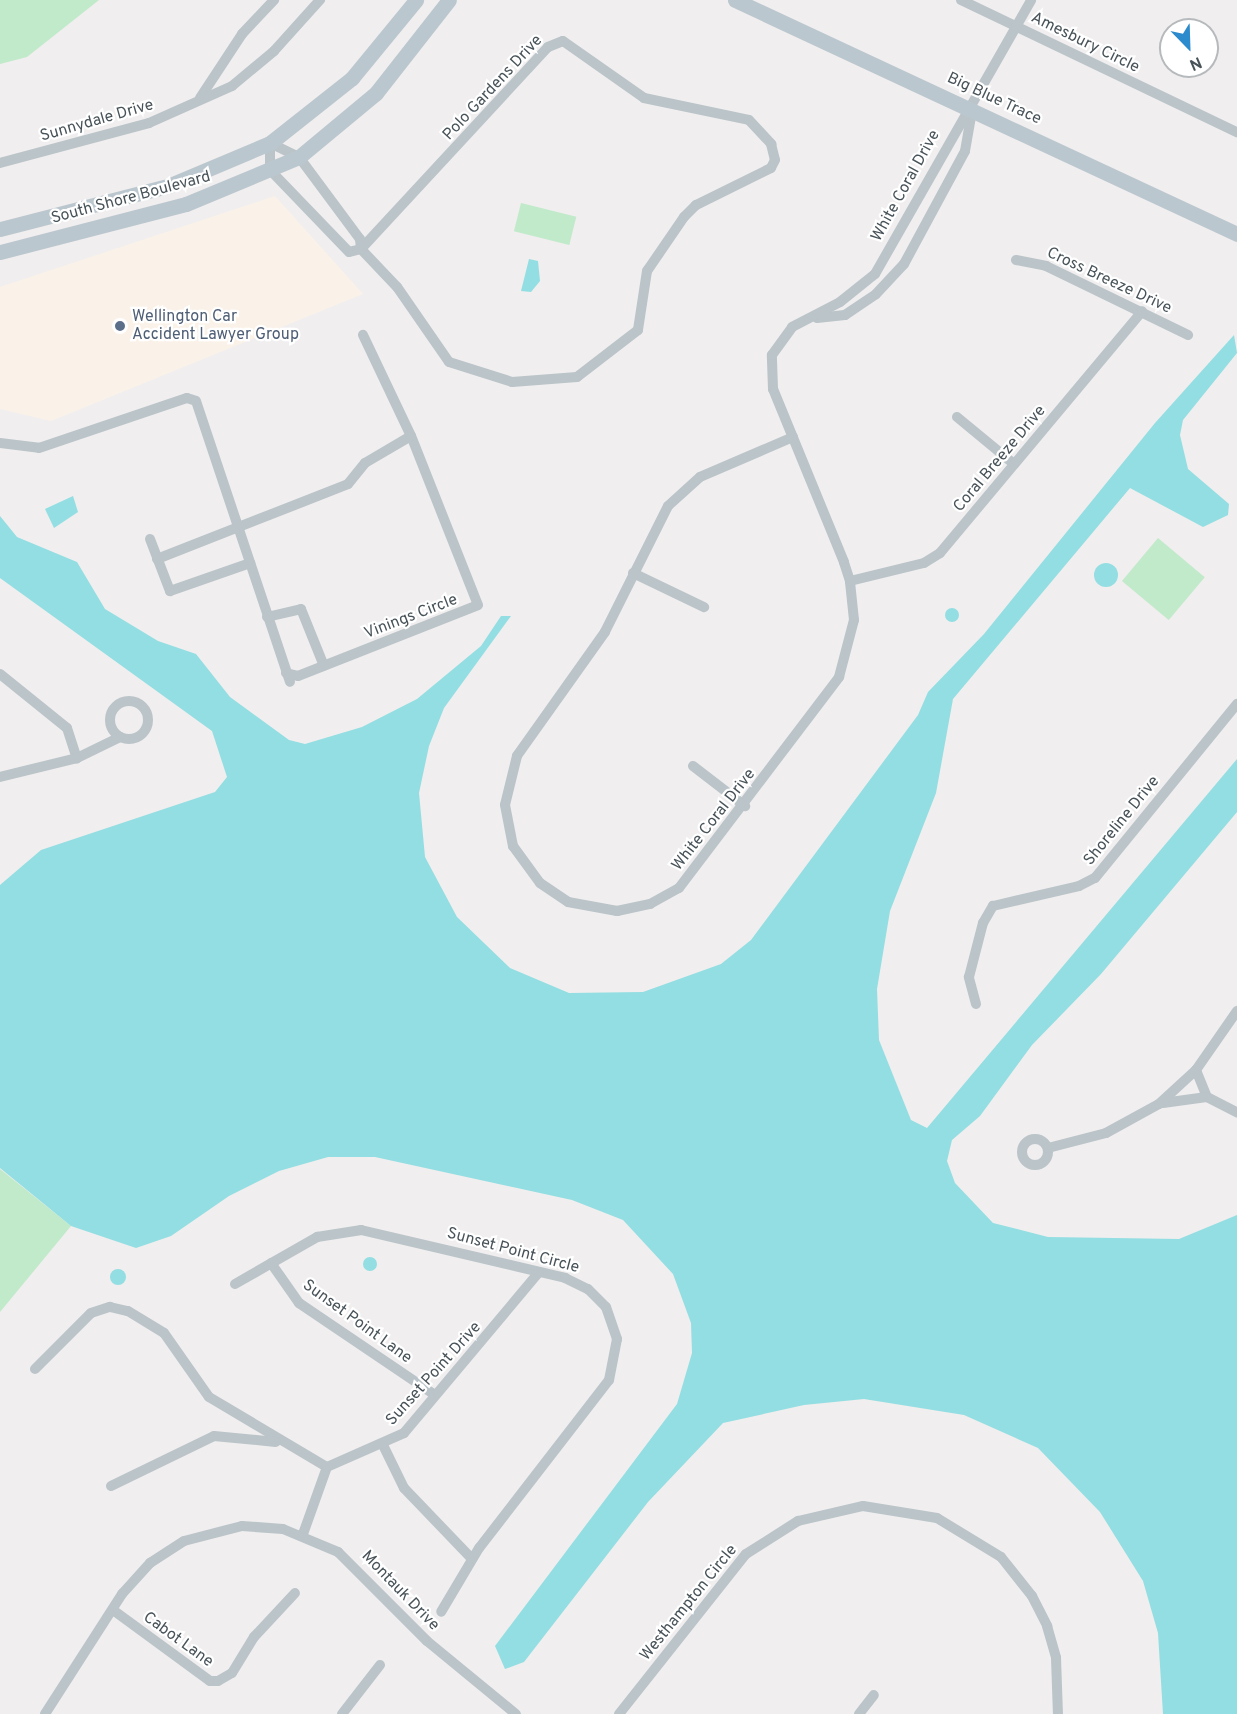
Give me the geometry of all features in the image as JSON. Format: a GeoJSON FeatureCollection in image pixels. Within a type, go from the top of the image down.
{"type":"FeatureCollection","features":[{"type":"Feature","properties":{"kind":"street"},"geometry":{"type":"LineString","coordinates":[[200,99],[242,34],[274,0]]}},
{"type":"Feature","properties":{"kind":"street","name":"Sunnydale Drive"},"geometry":{"type":"LineString","coordinates":[[0,163],[149,123],[232,86],[274,51],[320,0]]}},
{"type":"Feature","properties":{"kind":"street","name":"South Shore Boulevard"},"geometry":{"type":"LineString","coordinates":[[0,229],[168,186],[270,143],[352,78],[416,0]]}},
{"type":"Feature","properties":{"kind":"street","name":"South Shore Boulevard"},"geometry":{"type":"LineString","coordinates":[[0,252],[186,204],[299,157],[392,75],[449,0]]}},
{"type":"Feature","properties":{"kind":"street","name":"Big Blue Trace"},"geometry":{"type":"LineString","coordinates":[[735,0],[972,108],[1237,234]]}},
{"type":"Feature","properties":{"kind":"street"},"geometry":{"type":"LineString","coordinates":[[961,0],[1018,27]]}},
{"type":"Feature","properties":{"kind":"street","name":"Amesbury Circle"},"geometry":{"type":"LineString","coordinates":[[972,108],[1031,0]]}},
{"type":"Feature","properties":{"kind":"street","name":"Amesbury Circle"},"geometry":{"type":"LineString","coordinates":[[1018,27],[1237,132]]}},
{"type":"Feature","properties":{"kind":"street","name":"Polo Gardens Drive"},"geometry":{"type":"LineString","coordinates":[[270,143],[299,157],[360,239],[361,249],[398,287],[449,362],[512,382],[577,377],[638,330],[647,271],[684,217],[696,205],[771,168],[775,151],[749,120],[644,98],[571,44],[554,42],[361,249],[349,252],[270,170]]}},
{"type":"Feature","properties":{"kind":"street","name":"White Coral Drive"},"geometry":{"type":"LineString","coordinates":[[808,319],[845,315],[876,294],[904,264],[965,151],[972,108]]}},
{"type":"Feature","properties":{"kind":"street","name":"White Coral Drive"},"geometry":{"type":"LineString","coordinates":[[793,437],[686,487],[658,521],[590,657],[517,756],[505,805],[517,854],[540,884],[568,902],[600,911],[634,909],[679,888],[745,806],[839,677],[852,640],[850,581],[793,437],[773,389],[770,363],[779,339],[808,319],[840,303],[875,274],[944,143],[972,108]]}},
{"type":"Feature","properties":{"kind":"street"},"geometry":{"type":"LineString","coordinates":[[270,143],[270,170]]}},
{"type":"Feature","properties":{"kind":"street","name":"Cross Breeze Drive"},"geometry":{"type":"LineString","coordinates":[[1016,260],[1046,266],[1188,335]]}},
{"type":"Feature","properties":{"kind":"street","name":"Coral Breeze Drive"},"geometry":{"type":"LineString","coordinates":[[850,581],[932,559],[1142,311]]}},
{"type":"Feature","properties":{"kind":"street","name":"Vinings Circle"},"geometry":{"type":"LineString","coordinates":[[0,443],[48,446],[187,398],[196,401],[288,677],[298,676],[477,605],[411,436],[363,335]]}},
{"type":"Feature","properties":{"kind":"street"},"geometry":{"type":"LineString","coordinates":[[957,417],[1014,464]]}},
{"type":"Feature","properties":{"kind":"street"},"geometry":{"type":"LineString","coordinates":[[158,559],[348,484],[365,463],[411,436]]}},
{"type":"Feature","properties":{"kind":"street"},"geometry":{"type":"LineString","coordinates":[[150,539],[170,591],[250,563]]}},
{"type":"Feature","properties":{"kind":"street"},"geometry":{"type":"LineString","coordinates":[[633,573],[704,607]]}},
{"type":"Feature","properties":{"kind":"street"},"geometry":{"type":"LineString","coordinates":[[267,617],[301,609],[324,666]]}},
{"type":"Feature","properties":{"kind":"street"},"geometry":{"type":"LineString","coordinates":[[0,674],[67,728],[77,758]]}},
{"type":"Feature","properties":{"kind":"street","name":"Shoreline Drive"},"geometry":{"type":"LineString","coordinates":[[976,1004],[969,977],[983,923],[993,906],[1080,886],[1095,878],[1237,704]]}},
{"type":"Feature","properties":{"kind":"street"},"geometry":{"type":"LineString","coordinates":[[0,777],[77,758],[120,737]]}},
{"type":"Feature","properties":{"kind":"street"},"geometry":{"type":"LineString","coordinates":[[693,766],[745,806]]}},
{"type":"Feature","properties":{"kind":"street"},"geometry":{"type":"LineString","coordinates":[[1048,1148],[1112,1131],[1159,1104],[1196,1070],[1237,1011]]}},
{"type":"Feature","properties":{"kind":"street"},"geometry":{"type":"LineString","coordinates":[[1196,1070],[1207,1097]]}},
{"type":"Feature","properties":{"kind":"street"},"geometry":{"type":"LineString","coordinates":[[1159,1104],[1207,1097],[1237,1112]]}},
{"type":"Feature","properties":{"kind":"street","name":"Sunset Point Circle"},"geometry":{"type":"LineString","coordinates":[[235,1284],[318,1237],[362,1230],[573,1281],[601,1300],[616,1330],[615,1364],[604,1387],[472,1559],[441,1612]]}},
{"type":"Feature","properties":{"kind":"street","name":"Sunset Point Lane"},"geometry":{"type":"LineString","coordinates":[[271,1263],[299,1303],[435,1395]]}},
{"type":"Feature","properties":{"kind":"street","name":"Sunset Point Drive"},"geometry":{"type":"LineString","coordinates":[[327,1467],[383,1445],[404,1433],[539,1272]]}},
{"type":"Feature","properties":{"kind":"street"},"geometry":{"type":"LineString","coordinates":[[34,1370],[92,1313],[110,1307],[128,1311],[164,1333],[209,1397],[279,1442],[327,1467],[303,1534]]}},
{"type":"Feature","properties":{"kind":"street"},"geometry":{"type":"LineString","coordinates":[[111,1486],[214,1436],[279,1442]]}},
{"type":"Feature","properties":{"kind":"street"},"geometry":{"type":"LineString","coordinates":[[383,1445],[404,1488],[472,1559]]}},
{"type":"Feature","properties":{"kind":"street","name":"Westhampton Circle"},"geometry":{"type":"LineString","coordinates":[[619,1714],[746,1554],[798,1521],[863,1506],[937,1518],[1001,1557],[1032,1596],[1050,1634],[1059,1683],[1058,1714]]}},
{"type":"Feature","properties":{"kind":"street","name":"Montauk Drive"},"geometry":{"type":"LineString","coordinates":[[45,1714],[113,1610],[150,1563],[193,1537],[242,1526],[303,1534],[354,1564],[427,1641],[516,1714]]}},
{"type":"Feature","properties":{"kind":"street","name":"Cabot Lane"},"geometry":{"type":"LineString","coordinates":[[113,1610],[210,1681],[218,1681],[232,1673],[254,1637],[295,1593]]}},
{"type":"Feature","properties":{"kind":"street"},"geometry":{"type":"LineString","coordinates":[[342,1714],[380,1665]]}},
{"type":"Feature","properties":{"kind":"street"},"geometry":{"type":"LineString","coordinates":[[859,1714],[874,1695]]}},
{"type":"Feature","properties":{"kind":"shaded area"},"geometry":{"type":"Polygon","coordinates":[[[275,196],[363,294],[51,421],[0,409],[0,287],[275,196]]]}},
{"type":"Feature","properties":{"kind":"green space"},"geometry":{"type":"Polygon","coordinates":[[[0,0],[99,0],[27,57],[0,64],[0,0]]]}},
{"type":"Feature","properties":{"kind":"green space"},"geometry":{"type":"Polygon","coordinates":[[[521,203],[576,217],[569,245],[514,231],[521,203]]]}},
{"type":"Feature","properties":{"kind":"green space"},"geometry":{"type":"Polygon","coordinates":[[[1158,538],[1205,577],[1169,620],[1122,581],[1158,538]]]}},
{"type":"Feature","properties":{"kind":"green space"},"geometry":{"type":"Polygon","coordinates":[[[0,1169],[71,1226],[0,1312],[0,1169]]]}},
{"type":"Feature","properties":{"kind":"water"},"geometry":{"type":"Polygon","coordinates":[[[529,259],[538,261],[540,281],[531,292],[521,291],[529,259]]]}},
{"type":"Feature","properties":{"kind":"water"},"geometry":{"type":"Polygon","coordinates":[[[1234,335],[1237,353],[1183,420],[1180,435],[1188,469],[1229,504],[1228,515],[1203,527],[1130,488],[953,699],[936,793],[890,911],[877,989],[879,1040],[911,1120],[927,1128],[1237,759],[1237,812],[1101,974],[1032,1045],[980,1116],[952,1140],[947,1161],[955,1183],[993,1223],[1048,1237],[1179,1239],[1237,1215],[1237,1714],[1163,1714],[1158,1633],[1143,1581],[1100,1512],[1038,1448],[964,1415],[864,1399],[804,1405],[723,1423],[648,1502],[524,1662],[505,1669],[495,1646],[677,1404],[692,1353],[691,1323],[673,1274],[623,1220],[572,1200],[375,1157],[328,1157],[279,1171],[229,1196],[171,1236],[136,1248],[71,1226],[0,1168],[0,885],[41,850],[215,792],[227,777],[212,731],[0,578],[0,516],[17,537],[77,562],[105,609],[158,641],[196,654],[230,697],[289,740],[305,744],[362,727],[417,699],[481,646],[501,616],[511,616],[444,708],[429,746],[419,793],[425,857],[457,917],[510,968],[569,993],[643,992],[721,964],[751,940],[918,715],[928,692],[984,634],[1155,423],[1234,335]]]}},
{"type":"Feature","properties":{"kind":"water"},"geometry":{"type":"Polygon","coordinates":[[[73,496],[78,512],[54,528],[45,509],[73,496]]]}},
{"type":"Feature","properties":{"kind":"water"},"geometry":{"type":"Polygon","coordinates":[[[1106,563],[1111,564],[1117,570],[1117,580],[1111,586],[1106,587],[1101,586],[1095,580],[1094,575],[1095,570],[1101,564],[1106,563]]]}},
{"type":"Feature","properties":{"kind":"water"},"geometry":{"type":"Polygon","coordinates":[[[952,608],[957,610],[959,615],[957,620],[952,622],[947,620],[945,615],[947,610],[952,608]]]}},
{"type":"Feature","properties":{"kind":"water"},"geometry":{"type":"Polygon","coordinates":[[[367,1257],[373,1257],[377,1264],[373,1271],[367,1271],[363,1267],[363,1261],[367,1257]]]}},
{"type":"Feature","properties":{"kind":"water"},"geometry":{"type":"Polygon","coordinates":[[[115,1269],[121,1269],[126,1277],[124,1283],[115,1285],[110,1280],[110,1274],[115,1269]]]}},
{"type":"Feature","properties":{"kind":"place","name":"Wellington Car Accident Lawyer Group"},"geometry":{"type":"Point","coordinates":[120,326]}}]}
